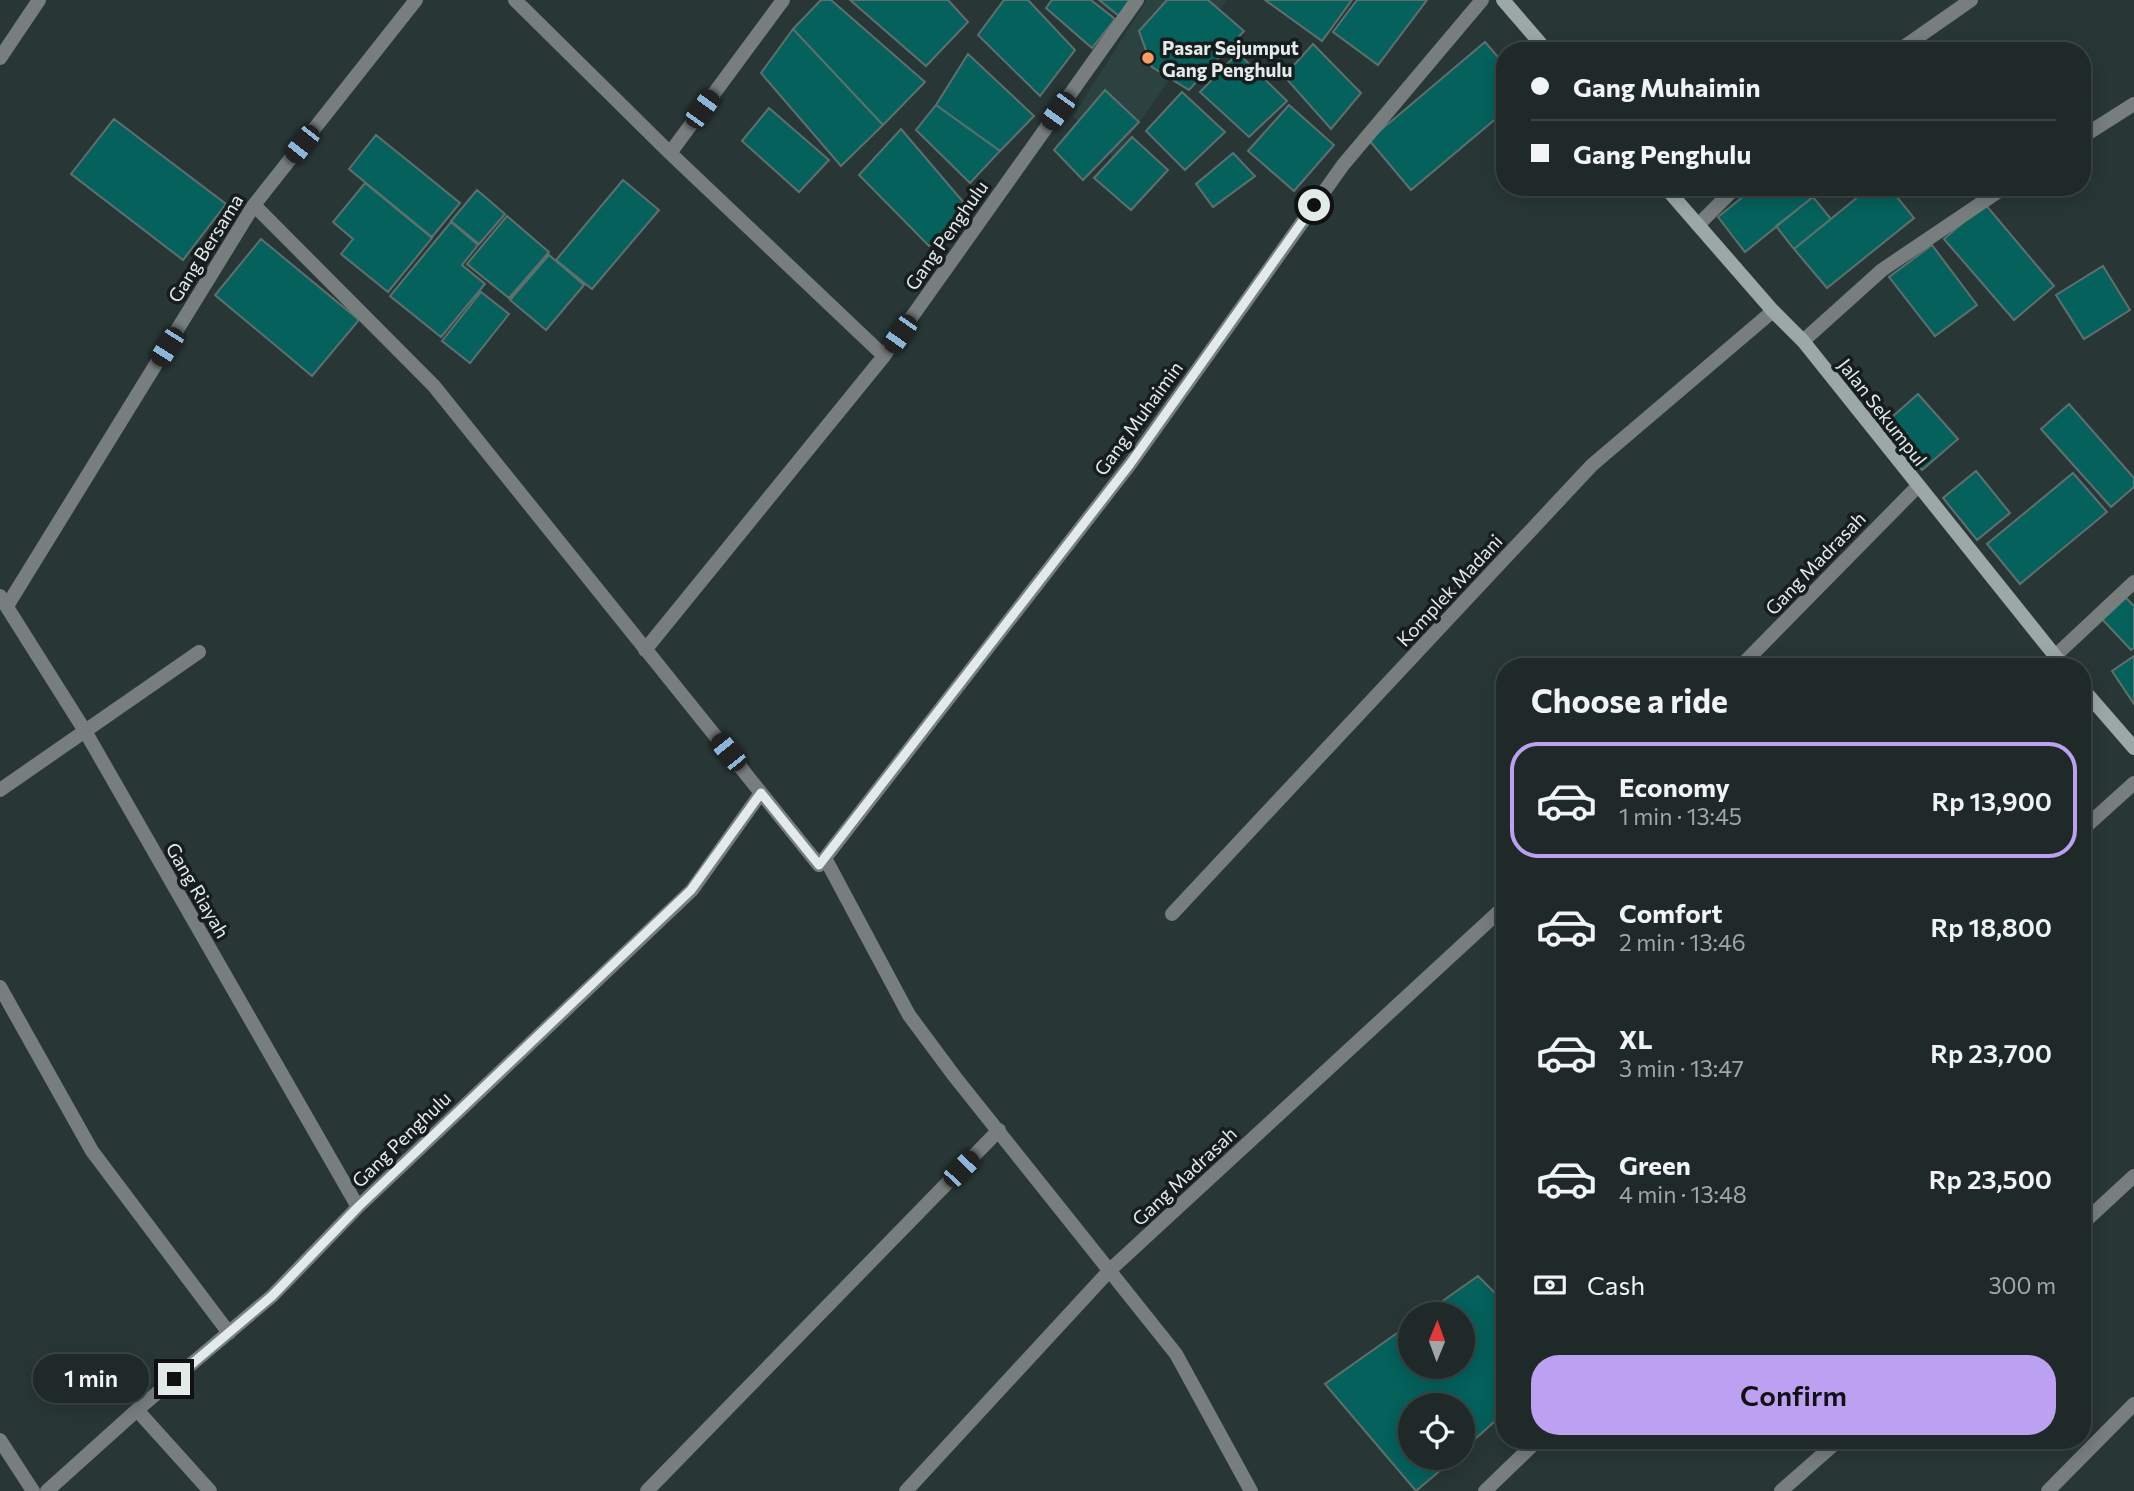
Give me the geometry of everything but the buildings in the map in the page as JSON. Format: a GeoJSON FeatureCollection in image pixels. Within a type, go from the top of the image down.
{"type":"FeatureCollection","features":[{"type":"Feature","properties":{"kind":"main road"},"geometry":{"type":"LineString","coordinates":[[1503,0],[1539,42]]}},
{"type":"Feature","properties":{"kind":"main road","name":"Jalan Sekumpul"},"geometry":{"type":"LineString","coordinates":[[1673,196],[1773,311],[1803,341],[2057,658]]}},
{"type":"Feature","properties":{"kind":"main road"},"geometry":{"type":"LineString","coordinates":[[2091,698],[2134,748]]}},
{"type":"Feature","properties":{"kind":"street"},"geometry":{"type":"LineString","coordinates":[[0,58],[39,0]]}},
{"type":"Feature","properties":{"kind":"street","name":"Gang Bersama"},"geometry":{"type":"LineString","coordinates":[[4,601],[254,205],[416,0]]}},
{"type":"Feature","properties":{"kind":"street"},"geometry":{"type":"LineString","coordinates":[[515,0],[670,153],[884,356]]}},
{"type":"Feature","properties":{"kind":"street"},"geometry":{"type":"LineString","coordinates":[[670,153],[783,0]]}},
{"type":"Feature","properties":{"kind":"street","name":"Gang Penghulu"},"geometry":{"type":"LineString","coordinates":[[645,650],[884,356],[1137,0]]}},
{"type":"Feature","properties":{"kind":"street","name":"Gang Muhaimin"},"geometry":{"type":"LineString","coordinates":[[825,858],[1130,464],[1343,165],[1482,0]]}},
{"type":"Feature","properties":{"kind":"street"},"geometry":{"type":"LineString","coordinates":[[1911,42],[1971,0]]}},
{"type":"Feature","properties":{"kind":"street"},"geometry":{"type":"LineString","coordinates":[[2091,131],[2134,104]]}},
{"type":"Feature","properties":{"kind":"street"},"geometry":{"type":"LineString","coordinates":[[1698,225],[1728,196]]}},
{"type":"Feature","properties":{"kind":"street"},"geometry":{"type":"LineString","coordinates":[[1803,341],[1882,270],[1992,196]]}},
{"type":"Feature","properties":{"kind":"street"},"geometry":{"type":"LineString","coordinates":[[254,205],[434,386],[819,865],[825,858],[909,1015],[955,1077],[1177,1354],[1251,1491]]}},
{"type":"Feature","properties":{"kind":"street","name":"Komplek Madani"},"geometry":{"type":"LineString","coordinates":[[1172,914],[1592,465],[1773,311]]}},
{"type":"Feature","properties":{"kind":"street","name":"Gang Madrasah"},"geometry":{"type":"LineString","coordinates":[[1749,658],[1917,486]]}},
{"type":"Feature","properties":{"kind":"street"},"geometry":{"type":"LineString","coordinates":[[2062,658],[2134,582]]}},
{"type":"Feature","properties":{"kind":"street","name":"Gang Riayah"},"geometry":{"type":"LineString","coordinates":[[4,601],[85,731],[358,1207]]}},
{"type":"Feature","properties":{"kind":"street"},"geometry":{"type":"LineString","coordinates":[[0,790],[199,652]]}},
{"type":"Feature","properties":{"kind":"street"},"geometry":{"type":"LineString","coordinates":[[2091,822],[2134,783]]}},
{"type":"Feature","properties":{"kind":"street","name":"Gang Penghulu"},"geometry":{"type":"LineString","coordinates":[[47,1491],[137,1410],[272,1296],[358,1207],[691,890],[761,793]]}},
{"type":"Feature","properties":{"kind":"street","name":"Gang Madrasah"},"geometry":{"type":"LineString","coordinates":[[906,1491],[1110,1270],[1496,914]]}},
{"type":"Feature","properties":{"kind":"street"},"geometry":{"type":"LineString","coordinates":[[0,987],[93,1152],[229,1334]]}},
{"type":"Feature","properties":{"kind":"street"},"geometry":{"type":"LineString","coordinates":[[647,1491],[999,1130]]}},
{"type":"Feature","properties":{"kind":"street"},"geometry":{"type":"LineString","coordinates":[[2091,1216],[2134,1176]]}},
{"type":"Feature","properties":{"kind":"street"},"geometry":{"type":"LineString","coordinates":[[2091,1448],[2134,1404]]}},
{"type":"Feature","properties":{"kind":"street"},"geometry":{"type":"LineString","coordinates":[[137,1410],[210,1491]]}},
{"type":"Feature","properties":{"kind":"street"},"geometry":{"type":"LineString","coordinates":[[0,1440],[33,1491]]}},
{"type":"Feature","properties":{"kind":"street"},"geometry":{"type":"LineString","coordinates":[[1485,1491],[1529,1449]]}},
{"type":"Feature","properties":{"kind":"street"},"geometry":{"type":"LineString","coordinates":[[1781,1491],[1829,1449]]}},
{"type":"Feature","properties":{"kind":"street"},"geometry":{"type":"LineString","coordinates":[[2048,1491],[2090,1449]]}},
{"type":"Feature","properties":{"kind":"shaded area","name":"Pasar Sejumput Gang Penghulu"},"geometry":{"type":"Polygon","coordinates":[[[1147,0],[1227,0],[1114,157],[1073,116],[1147,0]]]}},
{"type":"Feature","properties":{"kind":"place","name":"Pasar Sejumput Gang Penghulu"},"geometry":{"type":"Point","coordinates":[1148,58]}},
{"type":"Feature","properties":{"kind":"route"},"geometry":{"type":"LineString","coordinates":[[174,1379],[272,1296],[358,1207],[691,890],[761,793],[819,865],[1130,464],[1314,205]]}}]}
